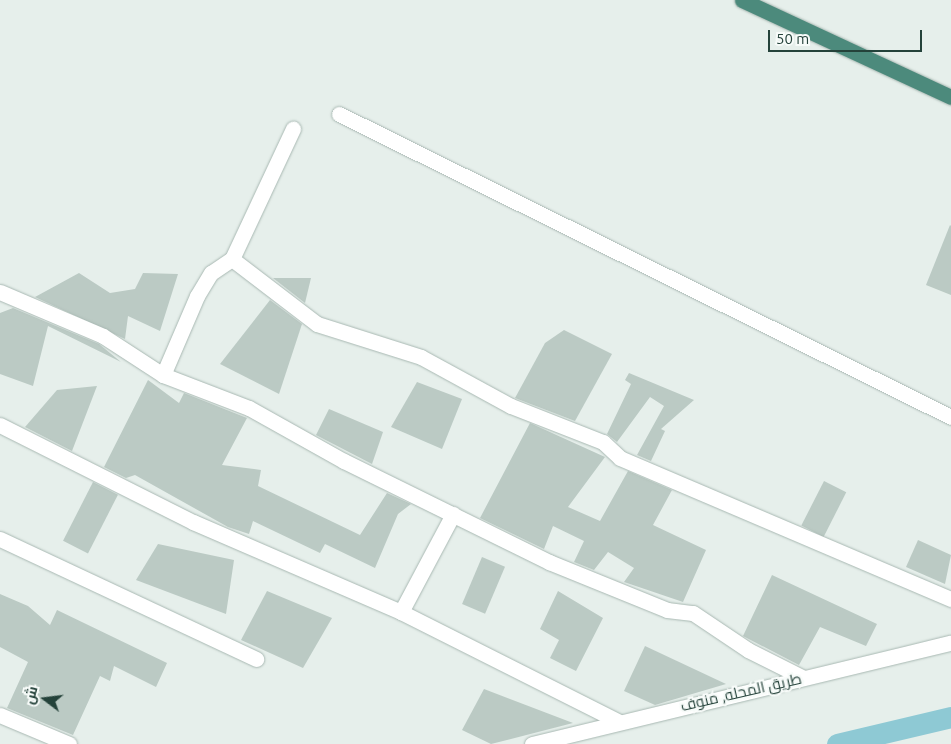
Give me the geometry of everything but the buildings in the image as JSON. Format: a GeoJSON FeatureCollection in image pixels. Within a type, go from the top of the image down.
{"type":"FeatureCollection","features":[{"type":"Feature","properties":{"kind":"highway"},"geometry":{"type":"LineString","coordinates":[[742,0],[951,98]]}},
{"type":"Feature","properties":{"kind":"street"},"geometry":{"type":"LineString","coordinates":[[339,114],[951,417]]}},
{"type":"Feature","properties":{"kind":"street"},"geometry":{"type":"LineString","coordinates":[[163,375],[197,296],[211,273],[232,259],[293,129]]}},
{"type":"Feature","properties":{"kind":"street"},"geometry":{"type":"LineString","coordinates":[[232,259],[317,324],[421,357],[511,406],[603,442],[620,458],[951,599]]}},
{"type":"Feature","properties":{"kind":"street"},"geometry":{"type":"LineString","coordinates":[[0,292],[103,336],[163,375],[249,408],[549,562],[667,610],[693,613],[748,650],[802,677]]}},
{"type":"Feature","properties":{"kind":"street"},"geometry":{"type":"LineString","coordinates":[[0,426],[193,522],[402,612],[620,722]]}},
{"type":"Feature","properties":{"kind":"street"},"geometry":{"type":"LineString","coordinates":[[402,612],[453,514]]}},
{"type":"Feature","properties":{"kind":"street"},"geometry":{"type":"LineString","coordinates":[[0,539],[256,659]]}},
{"type":"Feature","properties":{"kind":"street","name":"طريق المحله, منوف"},"geometry":{"type":"LineString","coordinates":[[532,744],[951,642]]}},
{"type":"Feature","properties":{"kind":"street"},"geometry":{"type":"LineString","coordinates":[[0,715],[69,744]]}},
{"type":"Feature","properties":{"kind":"waterway"},"geometry":{"type":"LineString","coordinates":[[837,744],[951,717]]}}]}
